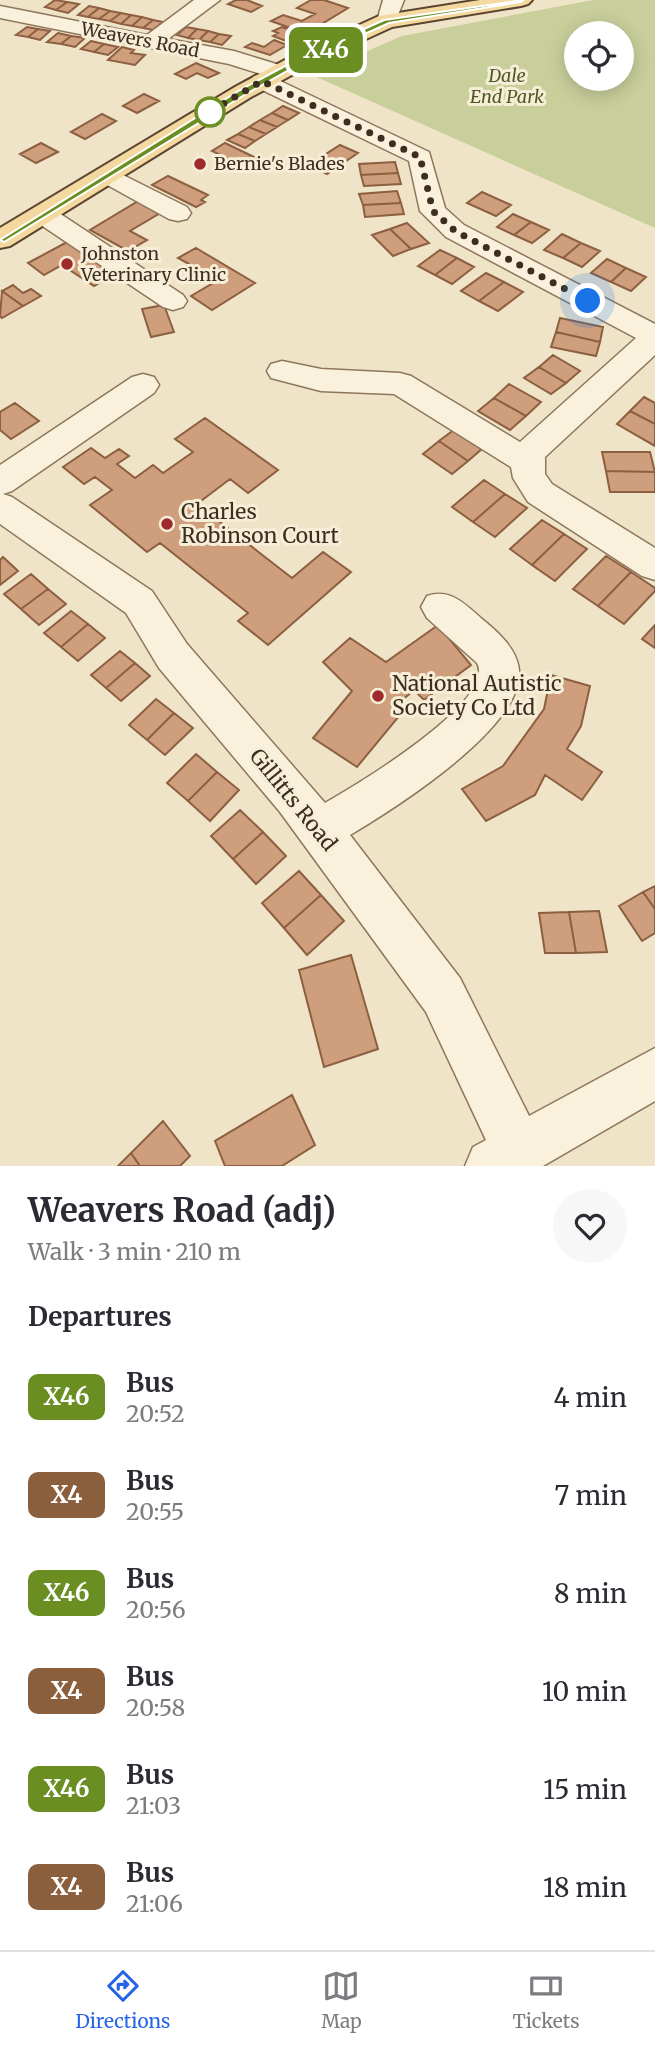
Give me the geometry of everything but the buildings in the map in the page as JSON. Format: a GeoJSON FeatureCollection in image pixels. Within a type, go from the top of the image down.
{"type":"FeatureCollection","features":[{"type":"Feature","properties":{"kind":"main road"},"geometry":{"type":"LineString","coordinates":[[0,240],[270,76],[390,11],[522,0]]}},
{"type":"Feature","properties":{"kind":"street"},"geometry":{"type":"LineString","coordinates":[[151,42],[195,7],[209,0]]}},
{"type":"Feature","properties":{"kind":"street","name":"Weavers Road"},"geometry":{"type":"LineString","coordinates":[[0,12],[257,64],[270,76],[420,157],[433,211],[455,231],[655,337]]}},
{"type":"Feature","properties":{"kind":"street"},"geometry":{"type":"LineString","coordinates":[[109,176],[178,213]]}},
{"type":"Feature","properties":{"kind":"street"},"geometry":{"type":"LineString","coordinates":[[44,215],[173,301]]}},
{"type":"Feature","properties":{"kind":"street"},"geometry":{"type":"LineString","coordinates":[[655,337],[531,451],[527,461],[527,477],[540,493],[655,566]]}},
{"type":"Feature","properties":{"kind":"street"},"geometry":{"type":"LineString","coordinates":[[282,371],[321,380],[400,384],[527,461]]}},
{"type":"Feature","properties":{"kind":"street"},"geometry":{"type":"LineString","coordinates":[[0,482],[144,385]]}},
{"type":"Feature","properties":{"kind":"street","name":"Gillitts Road"},"geometry":{"type":"LineString","coordinates":[[0,506],[139,602],[173,656],[295,798],[443,995],[505,1159]]}},
{"type":"Feature","properties":{"kind":"street"},"geometry":{"type":"LineString","coordinates":[[319,830],[407,778],[451,744],[485,704],[499,682],[500,669],[495,656],[440,607]]}},
{"type":"Feature","properties":{"kind":"street"},"geometry":{"type":"LineString","coordinates":[[505,1159],[655,1073]]}},
{"type":"Feature","properties":{"kind":"green space","name":"Dale End Park"},"geometry":{"type":"Polygon","coordinates":[[[593,0],[655,0],[655,228],[312,75],[402,36],[593,0]]]}},
{"type":"Feature","properties":{"kind":"bus line","name":"X46"},"geometry":{"type":"LineString","coordinates":[[0,240],[243,92],[304,59],[387,21],[521,0]]}},
{"type":"Feature","properties":{"kind":"place","name":"Bernie's Blades"},"geometry":{"type":"Point","coordinates":[200,164]}},
{"type":"Feature","properties":{"kind":"place","name":"Johnston Veterinary Clinic"},"geometry":{"type":"Point","coordinates":[67,264]}},
{"type":"Feature","properties":{"kind":"place","name":"Charles Robinson Court"},"geometry":{"type":"Point","coordinates":[167,524]}},
{"type":"Feature","properties":{"kind":"place","name":"National Autistic Society Co Ltd"},"geometry":{"type":"Point","coordinates":[378,696]}},
{"type":"Feature","properties":{"kind":"route"},"geometry":{"type":"LineString","coordinates":[[210,112],[206,114],[262,81],[420,157],[433,211],[455,231],[588,301]]}}]}
